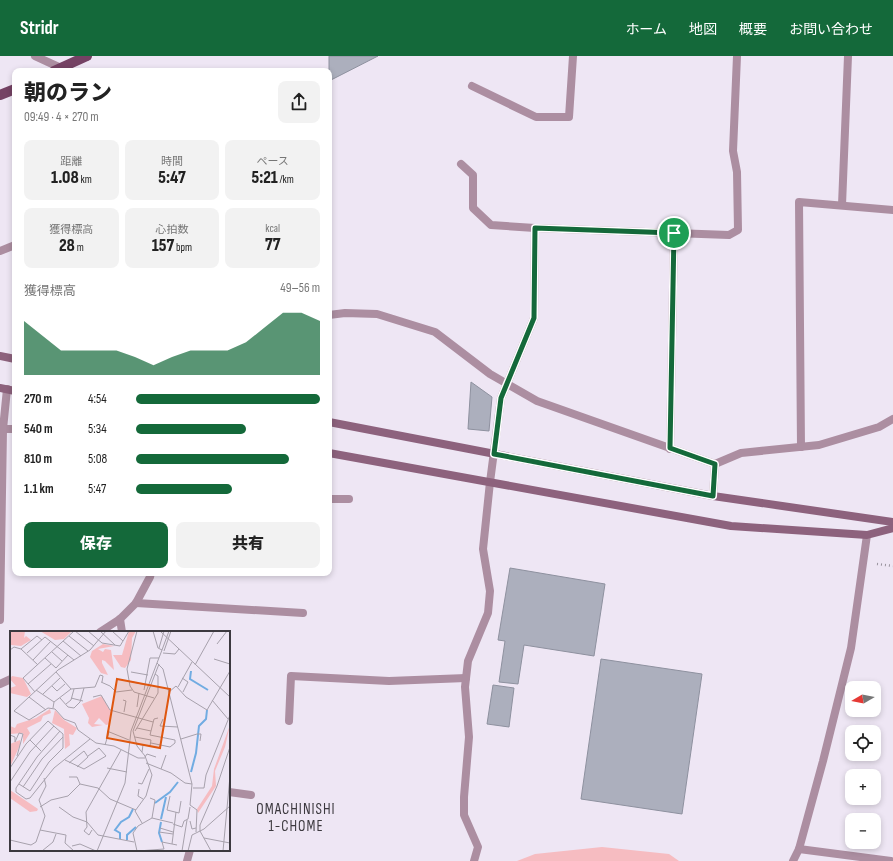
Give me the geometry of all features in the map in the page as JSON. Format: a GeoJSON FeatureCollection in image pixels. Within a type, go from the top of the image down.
{"type":"FeatureCollection","features":[{"type":"Feature","properties":{"kind":"main road"},"geometry":{"type":"LineString","coordinates":[[72,67],[87,56]]}},
{"type":"Feature","properties":{"kind":"main road"},"geometry":{"type":"LineString","coordinates":[[0,96],[12,90]]}},
{"type":"Feature","properties":{"kind":"street"},"geometry":{"type":"LineString","coordinates":[[35,56],[56,68]]}},
{"type":"Feature","properties":{"kind":"street"},"geometry":{"type":"LineString","coordinates":[[472,86],[536,117],[569,117],[573,56]]}},
{"type":"Feature","properties":{"kind":"street"},"geometry":{"type":"LineString","coordinates":[[461,164],[473,175],[473,208],[490,225],[729,235],[738,230],[736,172],[732,151],[737,56]]}},
{"type":"Feature","properties":{"kind":"street"},"geometry":{"type":"LineString","coordinates":[[842,205],[848,56]]}},
{"type":"Feature","properties":{"kind":"street"},"geometry":{"type":"LineString","coordinates":[[801,447],[799,202],[893,210]]}},
{"type":"Feature","properties":{"kind":"street"},"geometry":{"type":"LineString","coordinates":[[474,861],[478,847],[464,815],[469,737],[465,687],[468,661],[488,613],[490,591],[484,549],[490,482],[501,398],[534,318],[535,228]]}},
{"type":"Feature","properties":{"kind":"street"},"geometry":{"type":"LineString","coordinates":[[670,448],[674,233]]}},
{"type":"Feature","properties":{"kind":"street"},"geometry":{"type":"LineString","coordinates":[[0,251],[12,246]]}},
{"type":"Feature","properties":{"kind":"street"},"geometry":{"type":"LineString","coordinates":[[332,315],[345,313],[377,314],[435,332],[490,374],[537,401],[715,464],[741,453],[819,445],[879,427],[893,419]]}},
{"type":"Feature","properties":{"kind":"street"},"geometry":{"type":"LineString","coordinates":[[0,356],[12,358]]}},
{"type":"Feature","properties":{"kind":"street"},"geometry":{"type":"LineString","coordinates":[[0,620],[1,429],[7,389]]}},
{"type":"Feature","properties":{"kind":"street"},"geometry":{"type":"LineString","coordinates":[[332,423],[713,496],[893,522]]}},
{"type":"Feature","properties":{"kind":"street"},"geometry":{"type":"LineString","coordinates":[[1,429],[12,429]]}},
{"type":"Feature","properties":{"kind":"street"},"geometry":{"type":"LineString","coordinates":[[332,454],[731,526],[867,535],[893,528]]}},
{"type":"Feature","properties":{"kind":"street"},"geometry":{"type":"LineString","coordinates":[[713,496],[715,464]]}},
{"type":"Feature","properties":{"kind":"street"},"geometry":{"type":"LineString","coordinates":[[332,499],[349,499]]}},
{"type":"Feature","properties":{"kind":"street"},"geometry":{"type":"LineString","coordinates":[[793,861],[799,849],[823,761],[851,648],[867,535]]}},
{"type":"Feature","properties":{"kind":"street"},"geometry":{"type":"LineString","coordinates":[[101,631],[136,604],[150,576]]}},
{"type":"Feature","properties":{"kind":"street"},"geometry":{"type":"LineString","coordinates":[[136,604],[302,613]]}},
{"type":"Feature","properties":{"kind":"street"},"geometry":{"type":"LineString","coordinates":[[120,618],[122,631]]}},
{"type":"Feature","properties":{"kind":"street"},"geometry":{"type":"LineString","coordinates":[[289,721],[291,676],[389,681],[466,678]]}},
{"type":"Feature","properties":{"kind":"street"},"geometry":{"type":"LineString","coordinates":[[0,684],[10,679]]}},
{"type":"Feature","properties":{"kind":"street"},"geometry":{"type":"LineString","coordinates":[[230,792],[251,795]]}},
{"type":"Feature","properties":{"kind":"street"},"geometry":{"type":"LineString","coordinates":[[799,849],[891,861]]}},
{"type":"Feature","properties":{"kind":"street"},"geometry":{"type":"LineString","coordinates":[[186,861],[190,851]]}},
{"type":"Feature","properties":{"kind":"shaded area"},"geometry":{"type":"Polygon","coordinates":[[[602,847],[669,854],[679,861],[517,861],[535,854],[602,847]]]}},
{"type":"Feature","properties":{"kind":"building"},"geometry":{"type":"Polygon","coordinates":[[[329,56],[378,56],[332,79],[332,68],[329,68],[329,56]]]}},
{"type":"Feature","properties":{"kind":"building"},"geometry":{"type":"Polygon","coordinates":[[[471,382],[492,397],[489,431],[468,429],[471,382]]]}},
{"type":"Feature","properties":{"kind":"building"},"geometry":{"type":"Polygon","coordinates":[[[510,568],[605,584],[594,656],[524,645],[518,684],[499,682],[505,641],[498,640],[510,568]]]}},
{"type":"Feature","properties":{"kind":"building"},"geometry":{"type":"Polygon","coordinates":[[[601,659],[702,674],[682,814],[581,799],[601,659]]]}},
{"type":"Feature","properties":{"kind":"building"},"geometry":{"type":"Polygon","coordinates":[[[493,685],[514,688],[509,727],[487,724],[493,685]]]}},
{"type":"Feature","properties":{"kind":"district","name":"OMACHINISHI 1-CHOME"},"geometry":{"type":"Point","coordinates":[296,818]}},
{"type":"Feature","properties":{"kind":"route"},"geometry":{"type":"LineString","coordinates":[[535,228],[674,233],[670,448],[715,464],[713,496],[494,454],[501,398],[534,318],[535,228]]}}]}
